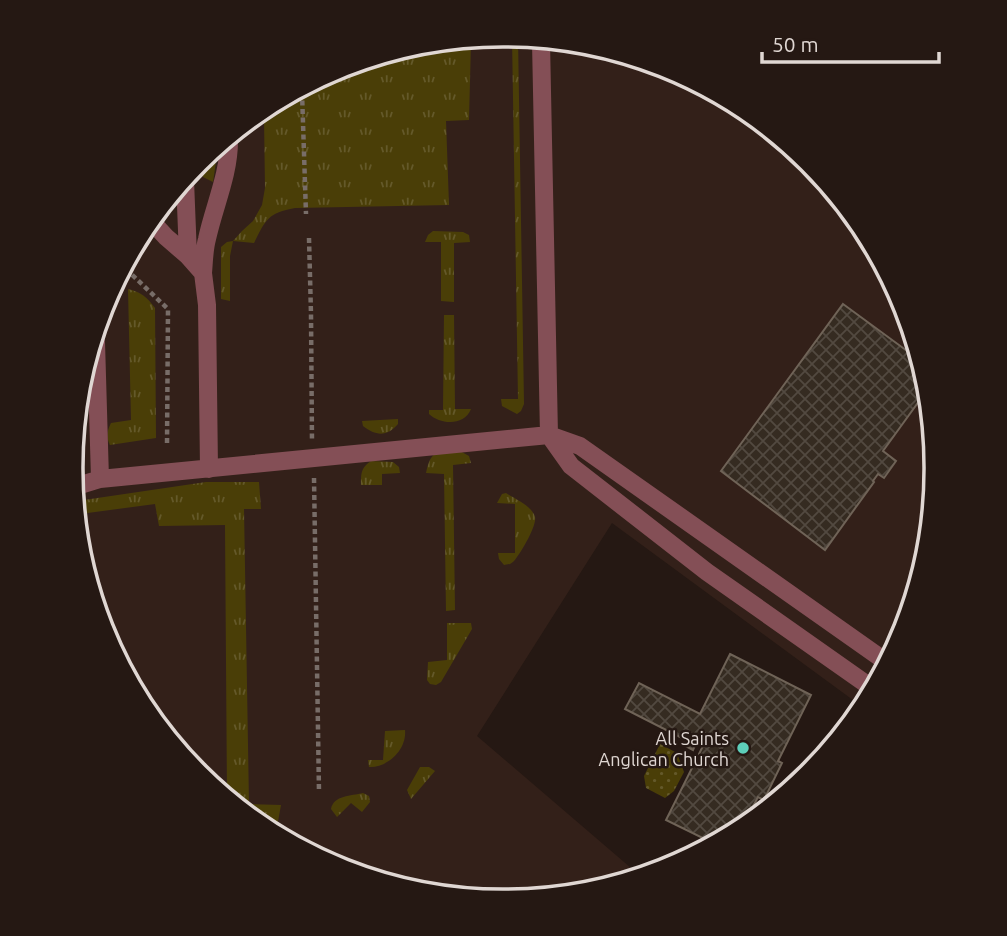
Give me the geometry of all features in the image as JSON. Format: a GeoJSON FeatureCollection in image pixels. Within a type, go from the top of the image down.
{"type":"FeatureCollection","features":[{"type":"Feature","properties":{"kind":"lane"},"geometry":{"type":"LineString","coordinates":[[541,49],[549,435],[570,466],[707,572],[865,682]]}},
{"type":"Feature","properties":{"kind":"lane"},"geometry":{"type":"LineString","coordinates":[[209,469],[207,304],[203,273],[206,242],[222,187],[229,149]]}},
{"type":"Feature","properties":{"kind":"lane"},"geometry":{"type":"LineString","coordinates":[[186,193],[188,256]]}},
{"type":"Feature","properties":{"kind":"lane"},"geometry":{"type":"LineString","coordinates":[[158,228],[203,273]]}},
{"type":"Feature","properties":{"kind":"lane"},"geometry":{"type":"LineString","coordinates":[[97,361],[100,479]]}},
{"type":"Feature","properties":{"kind":"lane"},"geometry":{"type":"LineString","coordinates":[[84,484],[100,479],[549,435],[580,446],[879,657]]}},
{"type":"Feature","properties":{"kind":"lane"},"geometry":{"type":"LineString","coordinates":[[776,622],[795,598]]}},
{"type":"Feature","properties":{"kind":"path"},"geometry":{"type":"LineString","coordinates":[[302,99],[306,214]]}},
{"type":"Feature","properties":{"kind":"path"},"geometry":{"type":"LineString","coordinates":[[309,239],[312,443]]}},
{"type":"Feature","properties":{"kind":"path"},"geometry":{"type":"LineString","coordinates":[[131,273],[168,309],[167,446]]}},
{"type":"Feature","properties":{"kind":"path"},"geometry":{"type":"LineString","coordinates":[[314,477],[320,792]]}},
{"type":"Feature","properties":{"kind":"shaded area"},"geometry":{"type":"Polygon","coordinates":[[[531,48],[586,55],[612,62],[665,79],[690,91],[760,134],[801,170],[820,191],[853,234],[881,282],[910,359],[921,413],[923,440],[921,523],[903,599],[881,654],[854,701],[612,523],[477,736],[631,868],[586,881],[531,888],[476,888],[421,881],[342,857],[293,832],[247,802],[206,766],[170,724],[139,678],[115,629],[97,577],[86,523],[83,468],[86,413],[105,333],[139,258],[187,191],[206,170],[247,134],[317,91],[368,70],[421,55],[449,51],[531,48]]]}},
{"type":"Feature","properties":{"kind":"green space"},"geometry":{"type":"Polygon","coordinates":[[[512,47],[518,48],[524,404],[517,414],[502,406],[501,399],[518,399],[512,47]]]}},
{"type":"Feature","properties":{"kind":"green space"},"geometry":{"type":"Polygon","coordinates":[[[471,49],[469,120],[446,121],[449,205],[295,208],[269,218],[254,243],[233,241],[253,221],[262,205],[265,188],[264,122],[342,79],[421,55],[471,49]]]}},
{"type":"Feature","properties":{"kind":"green space"},"geometry":{"type":"Polygon","coordinates":[[[216,161],[213,182],[202,174],[216,161]]]}},
{"type":"Feature","properties":{"kind":"green space"},"geometry":{"type":"Polygon","coordinates":[[[433,231],[463,232],[469,235],[470,242],[454,243],[454,302],[441,301],[441,242],[425,242],[433,231]]]}},
{"type":"Feature","properties":{"kind":"green space"},"geometry":{"type":"Polygon","coordinates":[[[233,241],[230,256],[230,301],[221,299],[221,247],[233,241]]]}},
{"type":"Feature","properties":{"kind":"green space"},"geometry":{"type":"Polygon","coordinates":[[[128,289],[143,296],[155,308],[156,438],[110,445],[108,434],[111,423],[131,420],[128,289]]]}},
{"type":"Feature","properties":{"kind":"green space"},"geometry":{"type":"Polygon","coordinates":[[[444,315],[454,315],[455,409],[471,409],[463,419],[452,422],[434,418],[429,414],[429,410],[443,410],[444,315]]]}},
{"type":"Feature","properties":{"kind":"green space"},"geometry":{"type":"Polygon","coordinates":[[[398,419],[394,428],[381,434],[363,426],[362,421],[398,419]]]}},
{"type":"Feature","properties":{"kind":"green space"},"geometry":{"type":"Polygon","coordinates":[[[460,451],[469,456],[471,463],[453,465],[455,610],[446,611],[444,474],[426,473],[430,460],[436,453],[460,451]]]}},
{"type":"Feature","properties":{"kind":"green space"},"geometry":{"type":"Polygon","coordinates":[[[371,461],[393,462],[399,467],[400,473],[382,474],[382,485],[361,485],[362,471],[371,461]]]}},
{"type":"Feature","properties":{"kind":"green space"},"geometry":{"type":"Polygon","coordinates":[[[206,482],[259,482],[261,509],[244,509],[249,803],[227,785],[225,525],[159,526],[155,504],[85,513],[84,500],[206,482]]]}},
{"type":"Feature","properties":{"kind":"green space"},"geometry":{"type":"Polygon","coordinates":[[[506,493],[530,509],[535,521],[528,540],[517,557],[510,564],[504,565],[498,553],[515,553],[515,504],[497,503],[502,494],[506,493]]]}},
{"type":"Feature","properties":{"kind":"green space"},"geometry":{"type":"Polygon","coordinates":[[[447,623],[471,623],[472,629],[441,682],[430,684],[427,680],[428,662],[447,660],[447,623]]]}},
{"type":"Feature","properties":{"kind":"green space"},"geometry":{"type":"Polygon","coordinates":[[[405,730],[399,751],[389,761],[369,767],[368,760],[383,760],[385,731],[405,730]]]}},
{"type":"Feature","properties":{"kind":"green space"},"geometry":{"type":"Polygon","coordinates":[[[660,744],[677,753],[684,772],[674,791],[665,798],[646,788],[644,776],[660,744]]]}},
{"type":"Feature","properties":{"kind":"green space"},"geometry":{"type":"Polygon","coordinates":[[[420,767],[429,767],[435,771],[411,799],[407,790],[420,767]]]}},
{"type":"Feature","properties":{"kind":"green space"},"geometry":{"type":"Polygon","coordinates":[[[363,793],[369,796],[370,802],[362,812],[351,803],[337,817],[331,809],[339,799],[363,793]]]}},
{"type":"Feature","properties":{"kind":"green space"},"geometry":{"type":"Polygon","coordinates":[[[250,804],[281,805],[278,823],[250,804]]]}},
{"type":"Feature","properties":{"kind":"building"},"geometry":{"type":"Polygon","coordinates":[[[843,304],[908,351],[919,401],[883,451],[896,461],[884,478],[878,474],[825,550],[721,471],[843,304]]]}},
{"type":"Feature","properties":{"kind":"building","name":"All Saints Anglican Church"},"geometry":{"type":"Polygon","coordinates":[[[730,654],[811,695],[778,761],[782,763],[765,798],[758,797],[753,807],[703,838],[666,820],[703,746],[696,743],[693,750],[682,744],[684,739],[625,709],[639,683],[700,714],[730,654]]]}},
{"type":"Feature","properties":{"kind":"place","name":"All Saints Anglican Church"},"geometry":{"type":"Point","coordinates":[743,748]}}]}
